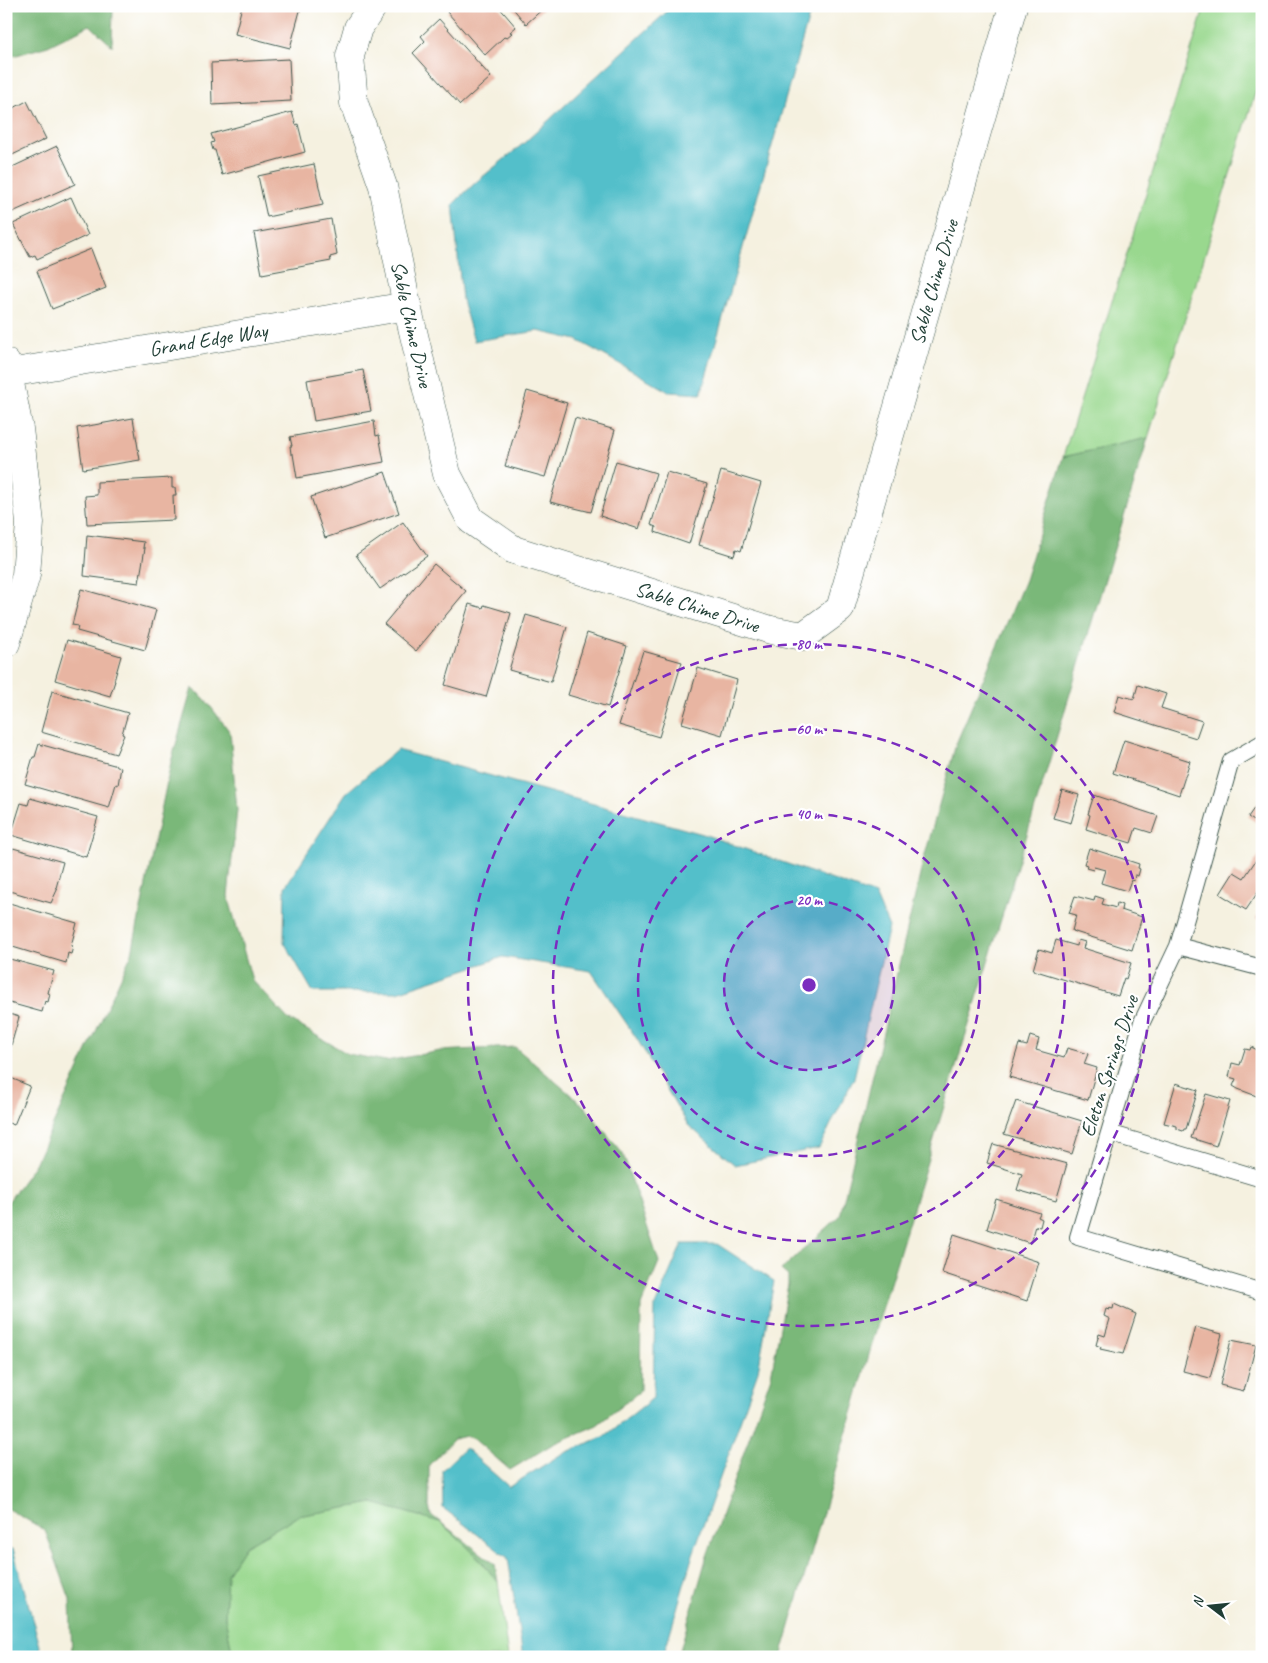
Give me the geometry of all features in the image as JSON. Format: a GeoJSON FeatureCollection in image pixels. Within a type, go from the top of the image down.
{"type":"FeatureCollection","features":[{"type":"Feature","properties":{"kind":"street","name":"Sable Chime Drive"},"geometry":{"type":"LineString","coordinates":[[373,6],[358,28],[350,56],[354,103],[384,186],[407,306],[447,474],[471,520],[514,550],[771,630],[803,636],[840,609],[1013,6]]}},
{"type":"Feature","properties":{"kind":"street","name":"Grand Edge Way"},"geometry":{"type":"LineString","coordinates":[[8,368],[407,306]]}},
{"type":"Feature","properties":{"kind":"street"},"geometry":{"type":"LineString","coordinates":[[6,644],[26,575],[30,523],[19,430],[8,368]]}},
{"type":"Feature","properties":{"kind":"lane","name":"Eleton Springs Drive"},"geometry":{"type":"LineString","coordinates":[[1262,743],[1231,761],[1178,946],[1142,1022],[1078,1237],[1262,1292]]}},
{"type":"Feature","properties":{"kind":"lane"},"geometry":{"type":"LineString","coordinates":[[1178,946],[1262,968]]}},
{"type":"Feature","properties":{"kind":"lane"},"geometry":{"type":"LineString","coordinates":[[1109,1133],[1262,1179]]}},
{"type":"Feature","properties":{"kind":"green space"},"geometry":{"type":"Polygon","coordinates":[[[6,6],[113,6],[112,46],[90,25],[48,46],[6,58],[6,6]]]}},
{"type":"Feature","properties":{"kind":"green space"},"geometry":{"type":"Polygon","coordinates":[[[1205,6],[1262,6],[1262,71],[1148,438],[1063,457],[1205,6]]]}},
{"type":"Feature","properties":{"kind":"green space"},"geometry":{"type":"Polygon","coordinates":[[[1148,438],[884,1303],[781,1657],[678,1657],[706,1559],[771,1376],[788,1284],[788,1276],[781,1270],[840,1216],[923,862],[956,744],[1025,580],[1063,457],[1148,438]]]}},
{"type":"Feature","properties":{"kind":"green space"},"geometry":{"type":"Polygon","coordinates":[[[192,688],[204,698],[230,732],[237,810],[228,896],[252,980],[288,1019],[348,1054],[386,1061],[440,1051],[515,1047],[585,1107],[623,1154],[659,1262],[641,1305],[640,1391],[597,1425],[551,1445],[510,1470],[474,1439],[466,1436],[454,1439],[429,1465],[429,1507],[431,1515],[495,1564],[498,1582],[475,1554],[440,1522],[373,1503],[298,1516],[245,1546],[227,1574],[225,1617],[233,1657],[72,1657],[70,1599],[45,1530],[6,1508],[6,1205],[35,1164],[132,953],[171,762],[192,688]]]}},
{"type":"Feature","properties":{"kind":"green space"},"geometry":{"type":"Polygon","coordinates":[[[373,1503],[440,1522],[475,1554],[498,1582],[508,1657],[233,1657],[225,1617],[227,1574],[245,1546],[298,1516],[373,1503]]]}},
{"type":"Feature","properties":{"kind":"water"},"geometry":{"type":"Polygon","coordinates":[[[673,6],[812,6],[701,394],[670,392],[577,340],[538,331],[474,341],[462,300],[453,204],[475,183],[524,143],[673,6]]]}},
{"type":"Feature","properties":{"kind":"water"},"geometry":{"type":"Polygon","coordinates":[[[397,750],[703,834],[875,895],[889,928],[854,1078],[819,1148],[735,1165],[688,1125],[637,1039],[591,971],[503,957],[397,992],[313,992],[284,942],[285,887],[346,793],[397,750]]]}},
{"type":"Feature","properties":{"kind":"water"},"geometry":{"type":"Polygon","coordinates":[[[682,1244],[717,1244],[774,1281],[758,1371],[693,1554],[663,1657],[523,1657],[508,1558],[443,1508],[442,1470],[465,1448],[509,1487],[560,1455],[605,1436],[653,1398],[655,1306],[682,1244]]]}},
{"type":"Feature","properties":{"kind":"water"},"geometry":{"type":"Polygon","coordinates":[[[6,1549],[13,1549],[43,1657],[6,1657],[6,1549]]]}},
{"type":"Feature","properties":{"kind":"building"},"geometry":{"type":"Polygon","coordinates":[[[242,6],[301,7],[290,48],[235,34],[242,6]]]}},
{"type":"Feature","properties":{"kind":"building"},"geometry":{"type":"Polygon","coordinates":[[[453,6],[498,6],[516,27],[510,32],[512,33],[506,38],[504,37],[485,55],[447,12],[453,6]]]}},
{"type":"Feature","properties":{"kind":"building"},"geometry":{"type":"Polygon","coordinates":[[[511,6],[546,6],[526,24],[511,6]]]}},
{"type":"Feature","properties":{"kind":"building"},"geometry":{"type":"Polygon","coordinates":[[[439,19],[491,77],[460,105],[413,53],[425,41],[421,36],[439,19]]]}},
{"type":"Feature","properties":{"kind":"building"},"geometry":{"type":"Polygon","coordinates":[[[289,59],[291,101],[212,105],[211,63],[289,59]]]}},
{"type":"Feature","properties":{"kind":"building"},"geometry":{"type":"Polygon","coordinates":[[[27,101],[46,139],[6,158],[6,112],[27,101]]]}},
{"type":"Feature","properties":{"kind":"building"},"geometry":{"type":"Polygon","coordinates":[[[292,112],[296,125],[298,124],[305,152],[222,175],[215,150],[213,150],[211,143],[214,142],[211,134],[292,112]]]}},
{"type":"Feature","properties":{"kind":"building"},"geometry":{"type":"Polygon","coordinates":[[[57,146],[75,184],[6,215],[6,170],[57,146]]]}},
{"type":"Feature","properties":{"kind":"building"},"geometry":{"type":"Polygon","coordinates":[[[314,164],[323,205],[267,217],[258,176],[314,164]]]}},
{"type":"Feature","properties":{"kind":"building"},"geometry":{"type":"Polygon","coordinates":[[[71,197],[88,235],[37,259],[35,255],[30,257],[13,224],[71,197]]]}},
{"type":"Feature","properties":{"kind":"building"},"geometry":{"type":"Polygon","coordinates":[[[331,219],[337,255],[330,257],[331,261],[262,274],[254,233],[331,219]]]}},
{"type":"Feature","properties":{"kind":"building"},"geometry":{"type":"Polygon","coordinates":[[[91,249],[106,288],[52,309],[37,271],[91,249]]]}},
{"type":"Feature","properties":{"kind":"building"},"geometry":{"type":"Polygon","coordinates":[[[363,370],[371,411],[314,421],[307,380],[363,370]]]}},
{"type":"Feature","properties":{"kind":"building"},"geometry":{"type":"Polygon","coordinates":[[[527,391],[567,403],[545,477],[505,466],[527,391]]]}},
{"type":"Feature","properties":{"kind":"building"},"geometry":{"type":"Polygon","coordinates":[[[133,418],[140,460],[83,469],[77,428],[133,418]]]}},
{"type":"Feature","properties":{"kind":"building"},"geometry":{"type":"Polygon","coordinates":[[[575,418],[615,430],[591,512],[550,502],[575,418]]]}},
{"type":"Feature","properties":{"kind":"building"},"geometry":{"type":"Polygon","coordinates":[[[374,421],[376,436],[379,435],[384,462],[297,478],[293,454],[291,454],[290,437],[374,421]]]}},
{"type":"Feature","properties":{"kind":"building"},"geometry":{"type":"Polygon","coordinates":[[[616,461],[656,473],[639,529],[600,516],[616,461]]]}},
{"type":"Feature","properties":{"kind":"building"},"geometry":{"type":"Polygon","coordinates":[[[721,471],[761,483],[741,551],[736,549],[734,556],[699,545],[721,471]]]}},
{"type":"Feature","properties":{"kind":"building"},"geometry":{"type":"Polygon","coordinates":[[[385,472],[399,513],[325,538],[311,497],[385,472]]]}},
{"type":"Feature","properties":{"kind":"building"},"geometry":{"type":"Polygon","coordinates":[[[667,472],[707,484],[689,544],[655,532],[656,527],[651,525],[667,472]]]}},
{"type":"Feature","properties":{"kind":"building"},"geometry":{"type":"Polygon","coordinates":[[[172,478],[172,488],[175,488],[176,495],[173,495],[174,520],[87,524],[85,496],[97,495],[97,482],[172,478]]]}},
{"type":"Feature","properties":{"kind":"building"},"geometry":{"type":"Polygon","coordinates":[[[403,522],[427,556],[380,589],[356,555],[403,522]]]}},
{"type":"Feature","properties":{"kind":"building"},"geometry":{"type":"Polygon","coordinates":[[[87,535],[144,542],[143,548],[145,548],[139,583],[84,576],[87,535]]]}},
{"type":"Feature","properties":{"kind":"building"},"geometry":{"type":"Polygon","coordinates":[[[434,564],[466,591],[416,651],[384,624],[434,564]]]}},
{"type":"Feature","properties":{"kind":"building"},"geometry":{"type":"Polygon","coordinates":[[[81,589],[156,610],[145,650],[77,631],[78,626],[72,625],[81,589]]]}},
{"type":"Feature","properties":{"kind":"building"},"geometry":{"type":"Polygon","coordinates":[[[469,604],[483,608],[484,605],[511,613],[486,697],[445,685],[469,604]]]}},
{"type":"Feature","properties":{"kind":"building"},"geometry":{"type":"Polygon","coordinates":[[[526,615],[567,627],[551,682],[509,670],[526,615]]]}},
{"type":"Feature","properties":{"kind":"building"},"geometry":{"type":"Polygon","coordinates":[[[587,633],[627,646],[608,707],[568,695],[587,633]]]}},
{"type":"Feature","properties":{"kind":"building"},"geometry":{"type":"Polygon","coordinates":[[[67,640],[121,656],[110,696],[55,680],[67,640]]]}},
{"type":"Feature","properties":{"kind":"building"},"geometry":{"type":"Polygon","coordinates":[[[643,651],[682,662],[659,737],[619,725],[643,651]]]}},
{"type":"Feature","properties":{"kind":"building"},"geometry":{"type":"Polygon","coordinates":[[[698,668],[737,680],[722,735],[682,723],[698,668]]]}},
{"type":"Feature","properties":{"kind":"building"},"geometry":{"type":"Polygon","coordinates":[[[1138,685],[1166,694],[1161,708],[1202,721],[1196,738],[1114,712],[1119,695],[1134,699],[1138,685]]]}},
{"type":"Feature","properties":{"kind":"building"},"geometry":{"type":"Polygon","coordinates":[[[52,691],[128,713],[122,734],[124,735],[116,754],[41,732],[52,691]]]}},
{"type":"Feature","properties":{"kind":"building"},"geometry":{"type":"Polygon","coordinates":[[[1124,740],[1190,761],[1179,795],[1113,773],[1124,740]]]}},
{"type":"Feature","properties":{"kind":"building"},"geometry":{"type":"Polygon","coordinates":[[[39,744],[121,767],[118,785],[116,784],[109,808],[25,784],[39,744]]]}},
{"type":"Feature","properties":{"kind":"building"},"geometry":{"type":"Polygon","coordinates":[[[1062,790],[1079,795],[1071,823],[1053,818],[1062,790]]]}},
{"type":"Feature","properties":{"kind":"building"},"geometry":{"type":"Polygon","coordinates":[[[1094,795],[1158,816],[1152,833],[1136,828],[1131,843],[1086,829],[1094,795]]]}},
{"type":"Feature","properties":{"kind":"building"},"geometry":{"type":"Polygon","coordinates":[[[1262,797],[1262,826],[1248,817],[1262,797]]]}},
{"type":"Feature","properties":{"kind":"building"},"geometry":{"type":"Polygon","coordinates":[[[30,798],[98,817],[86,857],[11,835],[21,803],[28,805],[30,798]]]}},
{"type":"Feature","properties":{"kind":"building"},"geometry":{"type":"Polygon","coordinates":[[[13,848],[63,862],[56,888],[58,888],[51,903],[6,890],[6,858],[10,859],[13,848]]]}},
{"type":"Feature","properties":{"kind":"building"},"geometry":{"type":"Polygon","coordinates":[[[1089,848],[1139,864],[1138,876],[1135,875],[1134,881],[1131,880],[1127,891],[1101,883],[1105,870],[1094,867],[1093,870],[1086,868],[1087,865],[1084,864],[1089,848]]]}},
{"type":"Feature","properties":{"kind":"building"},"geometry":{"type":"Polygon","coordinates":[[[1262,851],[1262,886],[1246,910],[1220,894],[1234,872],[1244,878],[1262,851]]]}},
{"type":"Feature","properties":{"kind":"building"},"geometry":{"type":"Polygon","coordinates":[[[1075,896],[1094,901],[1095,896],[1104,899],[1102,904],[1116,908],[1117,903],[1122,905],[1121,910],[1142,917],[1132,950],[1072,931],[1076,915],[1069,913],[1075,896]]]}},
{"type":"Feature","properties":{"kind":"building"},"geometry":{"type":"Polygon","coordinates":[[[6,902],[77,923],[71,946],[73,947],[71,954],[68,953],[66,963],[6,945],[6,902]]]}},
{"type":"Feature","properties":{"kind":"building"},"geometry":{"type":"Polygon","coordinates":[[[1262,910],[1262,923],[1256,919],[1262,910]]]}},
{"type":"Feature","properties":{"kind":"building"},"geometry":{"type":"Polygon","coordinates":[[[1056,940],[1077,946],[1078,940],[1085,942],[1083,948],[1131,963],[1118,996],[1033,970],[1039,949],[1052,953],[1056,940]]]}},
{"type":"Feature","properties":{"kind":"building"},"geometry":{"type":"Polygon","coordinates":[[[6,958],[54,971],[48,993],[50,994],[48,1002],[45,1001],[42,1012],[6,1002],[6,958]]]}},
{"type":"Feature","properties":{"kind":"building"},"geometry":{"type":"Polygon","coordinates":[[[6,1013],[19,1017],[7,1060],[6,1060],[6,1013]]]}},
{"type":"Feature","properties":{"kind":"building"},"geometry":{"type":"Polygon","coordinates":[[[1030,1036],[1039,1039],[1036,1050],[1064,1058],[1067,1048],[1088,1054],[1084,1064],[1097,1068],[1088,1100],[1009,1077],[1019,1044],[1027,1046],[1030,1036]]]}},
{"type":"Feature","properties":{"kind":"building"},"geometry":{"type":"Polygon","coordinates":[[[1251,1047],[1262,1052],[1262,1087],[1259,1097],[1233,1086],[1236,1079],[1229,1077],[1232,1063],[1240,1065],[1245,1049],[1250,1050],[1251,1047]]]}},
{"type":"Feature","properties":{"kind":"building"},"geometry":{"type":"Polygon","coordinates":[[[6,1076],[30,1086],[14,1125],[6,1122],[6,1076]]]}},
{"type":"Feature","properties":{"kind":"building"},"geometry":{"type":"Polygon","coordinates":[[[1176,1083],[1198,1090],[1186,1129],[1183,1131],[1177,1129],[1177,1126],[1164,1123],[1176,1083]]]}},
{"type":"Feature","properties":{"kind":"building"},"geometry":{"type":"Polygon","coordinates":[[[1206,1094],[1230,1101],[1216,1146],[1191,1138],[1206,1094]]]}},
{"type":"Feature","properties":{"kind":"building"},"geometry":{"type":"Polygon","coordinates":[[[1016,1101],[1082,1121],[1072,1154],[1004,1134],[1016,1101]]]}},
{"type":"Feature","properties":{"kind":"building"},"geometry":{"type":"Polygon","coordinates":[[[993,1144],[1067,1164],[1056,1201],[1017,1190],[1022,1174],[987,1163],[993,1144]]]}},
{"type":"Feature","properties":{"kind":"building"},"geometry":{"type":"Polygon","coordinates":[[[996,1199],[1040,1213],[1038,1217],[1042,1219],[1040,1227],[1035,1226],[1030,1243],[987,1229],[996,1199]]]}},
{"type":"Feature","properties":{"kind":"building"},"geometry":{"type":"Polygon","coordinates":[[[954,1234],[1039,1262],[1027,1301],[942,1273],[954,1234]]]}},
{"type":"Feature","properties":{"kind":"building"},"geometry":{"type":"Polygon","coordinates":[[[1114,1304],[1136,1314],[1123,1354],[1100,1349],[1101,1347],[1096,1345],[1099,1334],[1105,1336],[1110,1319],[1104,1316],[1106,1309],[1113,1309],[1114,1304]]]}},
{"type":"Feature","properties":{"kind":"building"},"geometry":{"type":"Polygon","coordinates":[[[1195,1327],[1222,1334],[1210,1378],[1183,1371],[1195,1327]]]}},
{"type":"Feature","properties":{"kind":"building"},"geometry":{"type":"Polygon","coordinates":[[[1231,1340],[1256,1345],[1244,1391],[1220,1385],[1231,1340]]]}}]}
